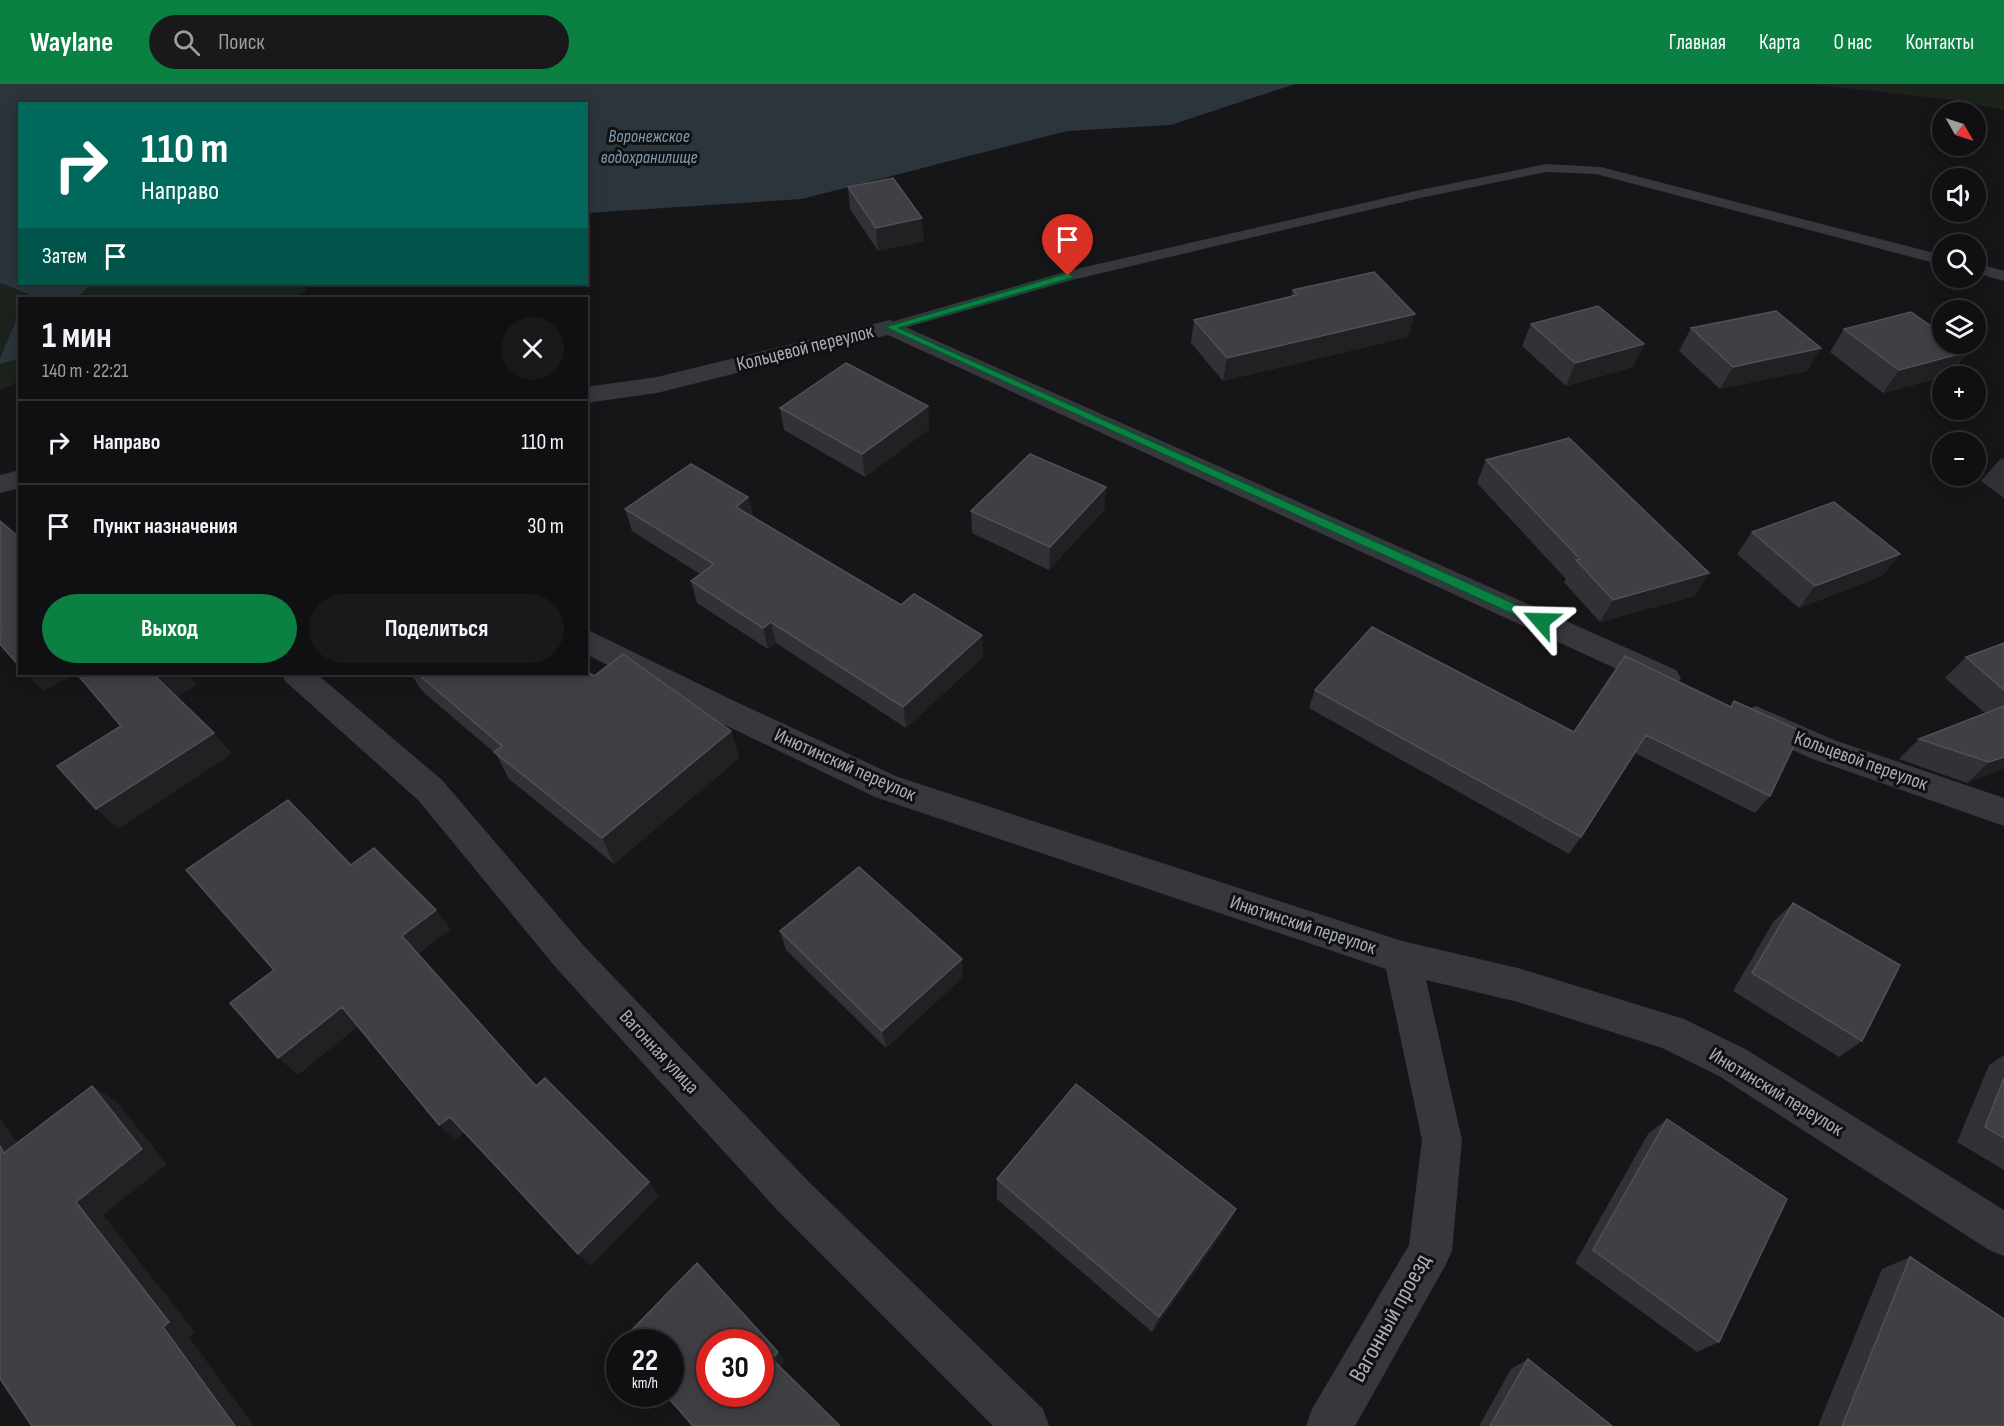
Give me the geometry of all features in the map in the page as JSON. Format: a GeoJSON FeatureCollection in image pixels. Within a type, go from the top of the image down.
{"type":"FeatureCollection","features":[{"type":"Feature","properties":{"kind":"street","name":"Кольцевой переулок"},"geometry":{"type":"LineString","coordinates":[[588,395],[657,385],[890,327],[1692,690]]}},
{"type":"Feature","properties":{"kind":"street"},"geometry":{"type":"LineString","coordinates":[[0,484],[18,480]]}},
{"type":"Feature","properties":{"kind":"street","name":"Инютинский переулок"},"geometry":{"type":"LineString","coordinates":[[588,641],[717,707],[887,788],[1402,958],[1518,985],[1670,1032],[1733,1062],[2004,1235]]}},
{"type":"Feature","properties":{"kind":"street","name":"Вагонная улица"},"geometry":{"type":"LineString","coordinates":[[298,675],[430,790],[570,957],[778,1179],[1026,1426]]}},
{"type":"Feature","properties":{"kind":"street","name":"Кольцевой переулок"},"geometry":{"type":"LineString","coordinates":[[1735,710],[1822,749],[2004,812]]}},
{"type":"Feature","properties":{"kind":"street","name":"Вагонный проезд"},"geometry":{"type":"LineString","coordinates":[[1329,1426],[1430,1251],[1442,1140],[1402,958]]}},
{"type":"Feature","properties":{"kind":"lane"},"geometry":{"type":"LineString","coordinates":[[890,327],[1068,276],[1420,194],[1546,168],[1596,170],[1932,257]]}},
{"type":"Feature","properties":{"kind":"lane"},"geometry":{"type":"LineString","coordinates":[[1986,271],[2004,276]]}},
{"type":"Feature","properties":{"kind":"shaded area"},"geometry":{"type":"Polygon","coordinates":[[[1809,84],[2004,84],[2004,110],[1986,107],[1986,102],[1961,102],[1809,84]]]}},
{"type":"Feature","properties":{"kind":"shaded area"},"geometry":{"type":"Polygon","coordinates":[[[0,283],[28,294],[26,297],[18,297],[18,315],[0,358],[0,283]]]}},
{"type":"Feature","properties":{"kind":"shaded area"},"geometry":{"type":"Polygon","coordinates":[[[90,285],[308,285],[305,292],[293,297],[78,297],[90,285]]]}},
{"type":"Feature","properties":{"kind":"shaded area"},"geometry":{"type":"Polygon","coordinates":[[[18,359],[18,382],[0,390],[0,364],[18,359]]]}},
{"type":"Feature","properties":{"kind":"water","name":"Воронежское водохранилище"},"geometry":{"type":"Polygon","coordinates":[[[0,84],[1295,84],[1171,125],[1067,131],[802,199],[588,213],[588,102],[18,102],[18,285],[90,285],[78,297],[26,297],[28,294],[0,283],[0,84]]]}},
{"type":"Feature","properties":{"kind":"water"},"geometry":{"type":"Polygon","coordinates":[[[18,315],[18,359],[0,364],[0,358],[18,315]]]}},
{"type":"Feature","properties":{"kind":"building"},"geometry":{"type":"Polygon","coordinates":[[[893,178],[922,218],[876,228],[848,187],[893,178]]]}},
{"type":"Feature","properties":{"kind":"building"},"geometry":{"type":"Polygon","coordinates":[[[1374,272],[1415,314],[1227,358],[1194,320],[1297,295],[1293,290],[1374,272]]]}},
{"type":"Feature","properties":{"kind":"building"},"geometry":{"type":"Polygon","coordinates":[[[1598,306],[1644,344],[1575,363],[1531,324],[1598,306]]]}},
{"type":"Feature","properties":{"kind":"building"},"geometry":{"type":"Polygon","coordinates":[[[1776,311],[1821,348],[1733,367],[1691,328],[1776,311]]]}},
{"type":"Feature","properties":{"kind":"building"},"geometry":{"type":"Polygon","coordinates":[[[1911,312],[1932,327],[1932,354],[1959,354],[1899,370],[1844,329],[1911,312]]]}},
{"type":"Feature","properties":{"kind":"building"},"geometry":{"type":"Polygon","coordinates":[[[846,363],[928,406],[862,454],[780,408],[846,363]]]}},
{"type":"Feature","properties":{"kind":"building"},"geometry":{"type":"Polygon","coordinates":[[[1569,438],[1709,573],[1613,600],[1576,560],[1580,559],[1486,460],[1569,438]]]}},
{"type":"Feature","properties":{"kind":"building"},"geometry":{"type":"Polygon","coordinates":[[[1030,454],[1106,487],[1050,547],[971,511],[1030,454]]]}},
{"type":"Feature","properties":{"kind":"building"},"geometry":{"type":"Polygon","coordinates":[[[691,464],[748,497],[736,507],[901,605],[914,594],[982,635],[903,707],[771,622],[763,628],[691,581],[714,564],[625,509],[691,464]]]}},
{"type":"Feature","properties":{"kind":"building"},"geometry":{"type":"Polygon","coordinates":[[[1834,502],[1900,554],[1815,586],[1752,532],[1834,502]]]}},
{"type":"Feature","properties":{"kind":"building"},"geometry":{"type":"Polygon","coordinates":[[[0,521],[18,536],[18,665],[0,644],[0,628],[2,627],[0,624],[0,521]]]}},
{"type":"Feature","properties":{"kind":"building"},"geometry":{"type":"Polygon","coordinates":[[[1372,627],[1574,732],[1625,656],[1731,707],[1734,701],[1801,731],[1770,796],[1646,735],[1581,837],[1315,690],[1372,627]]]}},
{"type":"Feature","properties":{"kind":"building"},"geometry":{"type":"Polygon","coordinates":[[[2004,643],[2004,690],[1966,657],[2004,643]]]}},
{"type":"Feature","properties":{"kind":"building"},"geometry":{"type":"Polygon","coordinates":[[[623,654],[731,731],[602,838],[494,752],[502,746],[419,675],[588,675],[588,672],[594,676],[623,654]]]}},
{"type":"Feature","properties":{"kind":"building"},"geometry":{"type":"Polygon","coordinates":[[[78,675],[159,675],[156,677],[214,733],[96,809],[57,766],[121,726],[78,675]]]}},
{"type":"Feature","properties":{"kind":"building"},"geometry":{"type":"Polygon","coordinates":[[[2004,706],[2004,757],[1989,762],[1919,739],[2004,706]]]}},
{"type":"Feature","properties":{"kind":"building"},"geometry":{"type":"Polygon","coordinates":[[[288,800],[351,865],[374,848],[436,910],[402,936],[536,1086],[545,1078],[649,1182],[578,1254],[450,1117],[439,1125],[342,1007],[278,1058],[230,1003],[274,970],[186,870],[288,800]]]}},
{"type":"Feature","properties":{"kind":"building"},"geometry":{"type":"Polygon","coordinates":[[[859,867],[962,959],[882,1031],[780,931],[859,867]]]}},
{"type":"Feature","properties":{"kind":"building"},"geometry":{"type":"Polygon","coordinates":[[[1793,903],[1900,965],[1862,1041],[1752,973],[1793,903]]]}},
{"type":"Feature","properties":{"kind":"building"},"geometry":{"type":"Polygon","coordinates":[[[2004,1078],[2004,1138],[1985,1127],[2004,1078]]]}},
{"type":"Feature","properties":{"kind":"building"},"geometry":{"type":"Polygon","coordinates":[[[1076,1084],[1236,1209],[1159,1317],[997,1179],[1076,1084]]]}},
{"type":"Feature","properties":{"kind":"building"},"geometry":{"type":"Polygon","coordinates":[[[92,1086],[142,1149],[76,1202],[169,1322],[163,1327],[235,1426],[32,1426],[0,1379],[0,1146],[4,1153],[92,1086]]]}},
{"type":"Feature","properties":{"kind":"building"},"geometry":{"type":"Polygon","coordinates":[[[1667,1119],[1787,1199],[1719,1342],[1593,1250],[1667,1119]]]}},
{"type":"Feature","properties":{"kind":"building"},"geometry":{"type":"Polygon","coordinates":[[[1910,1257],[2004,1319],[2004,1426],[1842,1426],[1910,1257]]]}},
{"type":"Feature","properties":{"kind":"building"},"geometry":{"type":"Polygon","coordinates":[[[697,1263],[757,1329],[696,1329],[696,1407],[774,1407],[774,1361],[840,1426],[693,1426],[676,1407],[684,1407],[684,1329],[633,1329],[697,1263]]]}},
{"type":"Feature","properties":{"kind":"building"},"geometry":{"type":"Polygon","coordinates":[[[1528,1359],[1612,1426],[1490,1426],[1528,1359]]]}},
{"type":"Feature","properties":{"kind":"route"},"geometry":{"type":"LineString","coordinates":[[1068,276],[890,327],[1541,621]]}}]}
